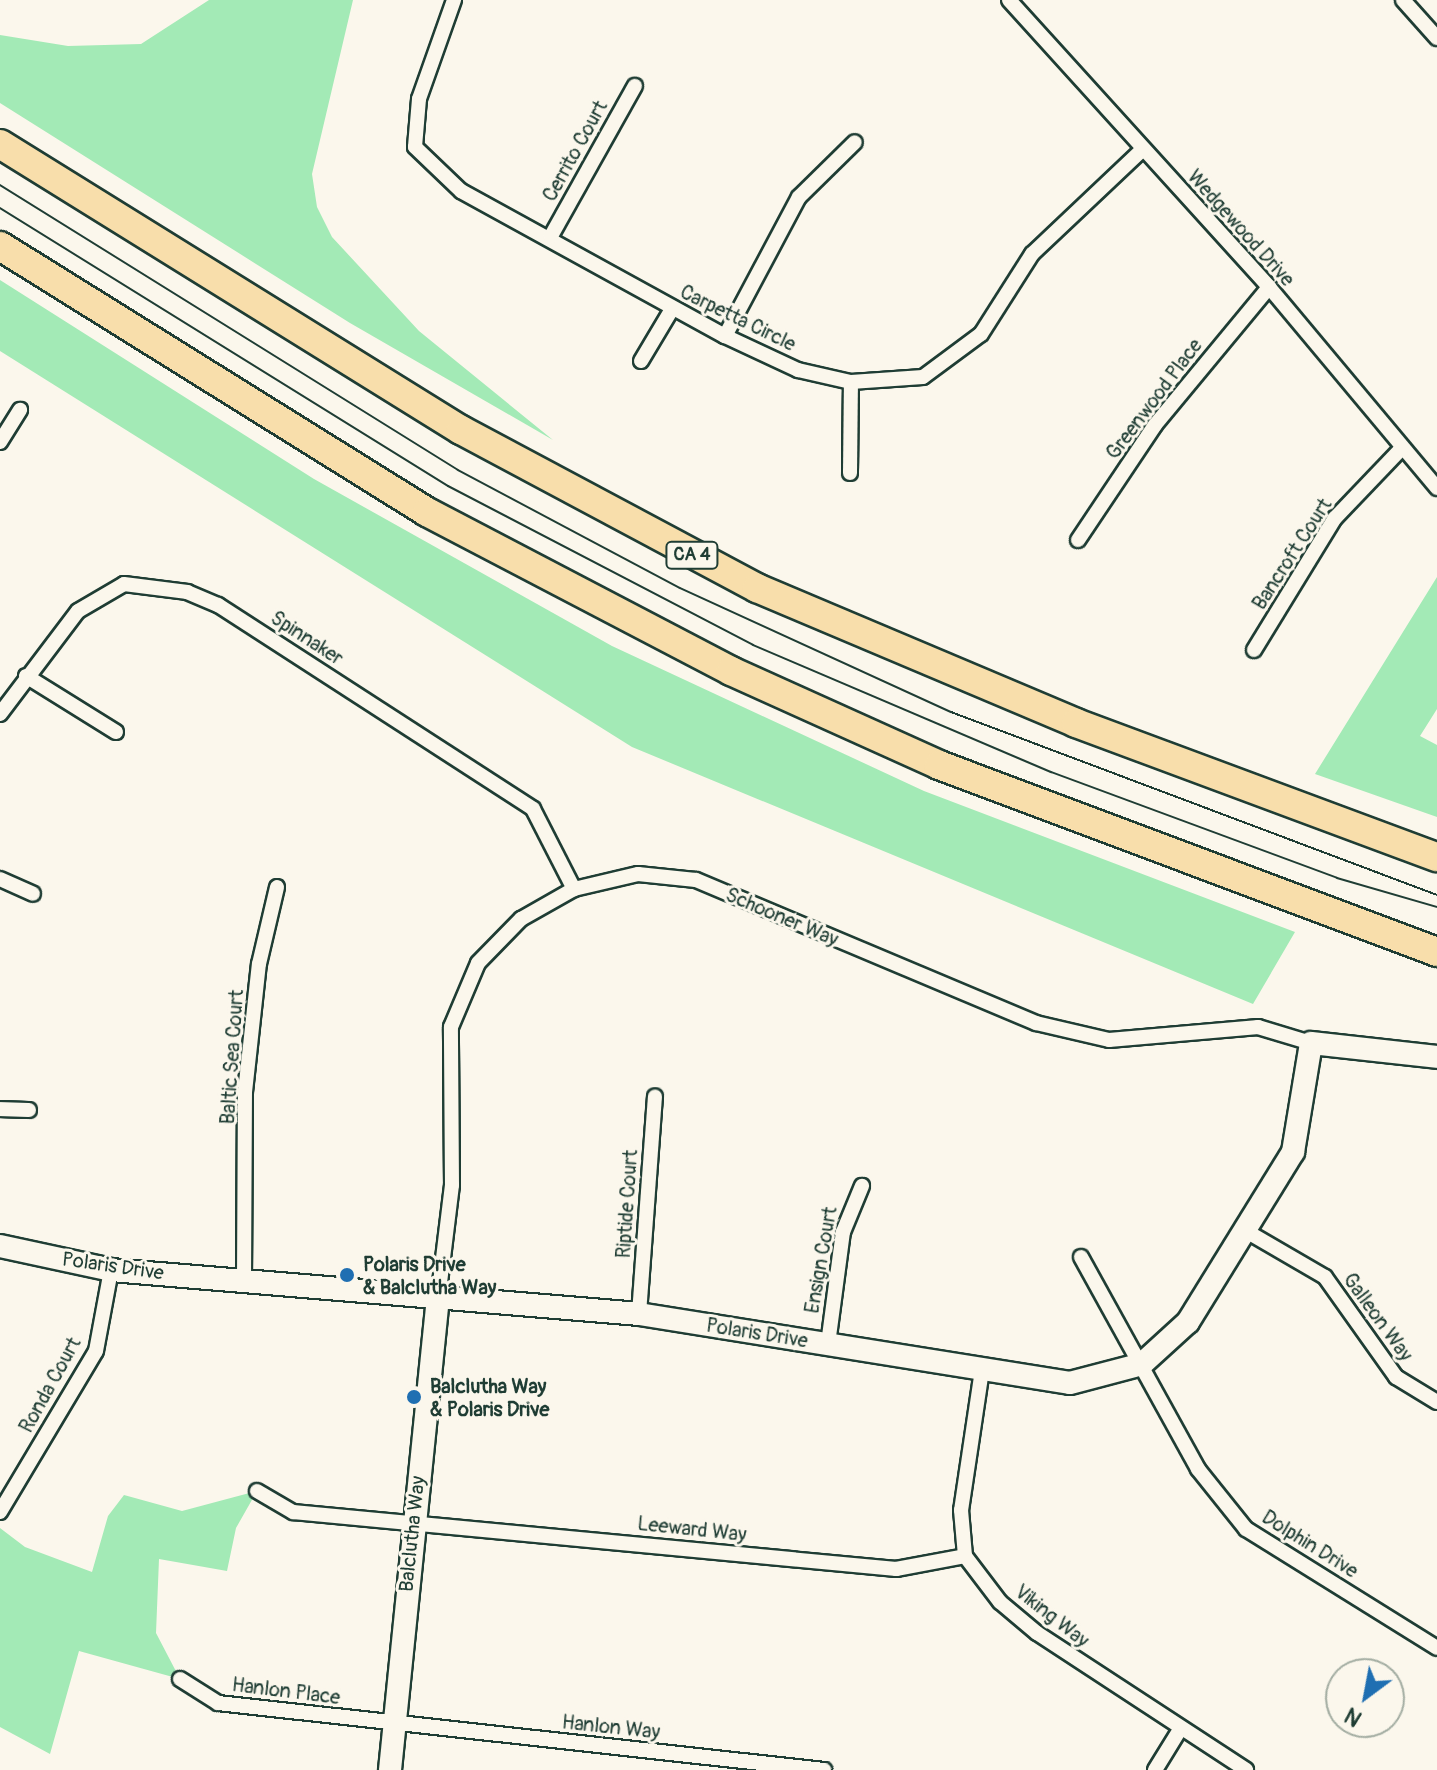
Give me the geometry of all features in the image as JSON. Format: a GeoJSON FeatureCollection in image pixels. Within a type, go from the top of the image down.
{"type":"FeatureCollection","features":[{"type":"Feature","properties":{"kind":"highway","name":"CA 4"},"geometry":{"type":"LineString","coordinates":[[0,144],[461,430],[757,588],[1076,723],[1437,857]]}},
{"type":"Feature","properties":{"kind":"highway"},"geometry":{"type":"LineString","coordinates":[[0,246],[400,496],[653,633],[939,765],[1437,952]]}},
{"type":"Feature","properties":{"kind":"street","name":"Carpetta Circle"},"geometry":{"type":"LineString","coordinates":[[454,0],[419,99],[415,147],[461,191],[551,236],[672,309],[798,370],[851,382],[923,377],[981,334],[1032,254],[1143,149]]}},
{"type":"Feature","properties":{"kind":"street","name":"Wedgewood Drive"},"geometry":{"type":"LineString","coordinates":[[1009,0],[1269,287],[1437,488]]}},
{"type":"Feature","properties":{"kind":"street"},"geometry":{"type":"LineString","coordinates":[[1403,0],[1437,38]]}},
{"type":"Feature","properties":{"kind":"street","name":"Cerrito Court"},"geometry":{"type":"LineString","coordinates":[[551,236],[635,86]]}},
{"type":"Feature","properties":{"kind":"street"},"geometry":{"type":"LineString","coordinates":[[725,336],[799,197],[855,142]]}},
{"type":"Feature","properties":{"kind":"street","name":"Greenwood Place"},"geometry":{"type":"LineString","coordinates":[[1078,540],[1155,425],[1269,287]]}},
{"type":"Feature","properties":{"kind":"street"},"geometry":{"type":"LineString","coordinates":[[641,361],[672,309]]}},
{"type":"Feature","properties":{"kind":"street"},"geometry":{"type":"LineString","coordinates":[[850,473],[851,382]]}},
{"type":"Feature","properties":{"kind":"street"},"geometry":{"type":"LineString","coordinates":[[0,442],[20,410]]}},
{"type":"Feature","properties":{"kind":"street","name":"Bancroft Court"},"geometry":{"type":"LineString","coordinates":[[1254,650],[1335,518],[1402,448]]}},
{"type":"Feature","properties":{"kind":"street","name":"Spinnaker"},"geometry":{"type":"LineString","coordinates":[[0,714],[78,611],[124,584],[187,592],[218,605],[533,809],[574,889]]}},
{"type":"Feature","properties":{"kind":"street"},"geometry":{"type":"LineString","coordinates":[[26,676],[116,732]]}},
{"type":"Feature","properties":{"kind":"street","name":"Schooner Way"},"geometry":{"type":"LineString","coordinates":[[438,1299],[452,1185],[451,1027],[478,963],[521,919],[574,889],[638,874],[696,880],[1036,1023],[1109,1040],[1258,1027],[1311,1043],[1437,1057]]}},
{"type":"Feature","properties":{"kind":"street"},"geometry":{"type":"LineString","coordinates":[[0,879],[33,894]]}},
{"type":"Feature","properties":{"kind":"street","name":"Baltic Sea Court"},"geometry":{"type":"LineString","coordinates":[[244,1279],[245,1092],[259,964],[277,887]]}},
{"type":"Feature","properties":{"kind":"street","name":"Polaris Drive"},"geometry":{"type":"LineString","coordinates":[[0,1246],[111,1270],[639,1314],[1070,1383],[1142,1364],[1188,1322],[1293,1152],[1311,1043]]}},
{"type":"Feature","properties":{"kind":"street","name":"Riptide Court"},"geometry":{"type":"LineString","coordinates":[[639,1314],[655,1097]]}},
{"type":"Feature","properties":{"kind":"street"},"geometry":{"type":"LineString","coordinates":[[0,1109],[29,1110]]}},
{"type":"Feature","properties":{"kind":"street","name":"Ensign Court"},"geometry":{"type":"LineString","coordinates":[[828,1344],[843,1232],[862,1186]]}},
{"type":"Feature","properties":{"kind":"street","name":"Galleon Way"},"geometry":{"type":"LineString","coordinates":[[1246,1231],[1325,1277],[1396,1377],[1437,1402]]}},
{"type":"Feature","properties":{"kind":"street","name":"Dolphin Drive"},"geometry":{"type":"LineString","coordinates":[[1081,1257],[1198,1469],[1246,1529],[1437,1648]]}},
{"type":"Feature","properties":{"kind":"street","name":"Ronda Court"},"geometry":{"type":"LineString","coordinates":[[0,1512],[96,1351],[111,1270]]}},
{"type":"Feature","properties":{"kind":"street","name":"Balclutha Way"},"geometry":{"type":"LineString","coordinates":[[390,1770],[438,1299]]}},
{"type":"Feature","properties":{"kind":"street"},"geometry":{"type":"LineString","coordinates":[[965,1556],[963,1480],[982,1370]]}},
{"type":"Feature","properties":{"kind":"street","name":"Leeward Way"},"geometry":{"type":"LineString","coordinates":[[257,1491],[293,1512],[896,1569],[965,1556]]}},
{"type":"Feature","properties":{"kind":"street","name":"Viking Way"},"geometry":{"type":"LineString","coordinates":[[965,1556],[1000,1602],[1037,1633],[1179,1731],[1246,1770]]}},
{"type":"Feature","properties":{"kind":"street","name":"Hanlon Place"},"geometry":{"type":"LineString","coordinates":[[180,1679],[218,1703],[394,1724]]}},
{"type":"Feature","properties":{"kind":"street","name":"Hanlon Way"},"geometry":{"type":"LineString","coordinates":[[394,1724],[824,1770]]}},
{"type":"Feature","properties":{"kind":"street"},"geometry":{"type":"LineString","coordinates":[[1155,1770],[1179,1731]]}},
{"type":"Feature","properties":{"kind":"green space"},"geometry":{"type":"Polygon","coordinates":[[[209,0],[353,0],[312,174],[317,207],[332,237],[419,331],[553,440],[350,323],[0,103],[0,35],[68,46],[141,44],[209,0]]]}},
{"type":"Feature","properties":{"kind":"green space"},"geometry":{"type":"Polygon","coordinates":[[[0,280],[314,479],[612,646],[924,791],[1295,932],[1253,1004],[632,747],[0,351],[0,280]]]}},
{"type":"Feature","properties":{"kind":"green space"},"geometry":{"type":"Polygon","coordinates":[[[1437,577],[1437,709],[1420,736],[1437,745],[1437,817],[1315,774],[1437,577]]]}},
{"type":"Feature","properties":{"kind":"green space"},"geometry":{"type":"Polygon","coordinates":[[[257,1491],[236,1528],[227,1571],[159,1559],[156,1633],[180,1679],[79,1651],[50,1754],[0,1727],[0,1528],[25,1547],[92,1572],[108,1516],[124,1495],[182,1511],[257,1491]]]}},
{"type":"Feature","properties":{"kind":"tram line"},"geometry":{"type":"LineString","coordinates":[[0,185],[458,470],[680,588],[951,712],[1437,895]]}},
{"type":"Feature","properties":{"kind":"tram line"},"geometry":{"type":"LineString","coordinates":[[0,208],[448,486],[753,645],[1051,772],[1337,878],[1437,907]]}},
{"type":"Feature","properties":{"kind":"place","name":"Polaris Drive & Balclutha Way"},"geometry":{"type":"Point","coordinates":[347,1275]}},
{"type":"Feature","properties":{"kind":"place","name":"Balclutha Way & Polaris Drive"},"geometry":{"type":"Point","coordinates":[414,1397]}}]}
